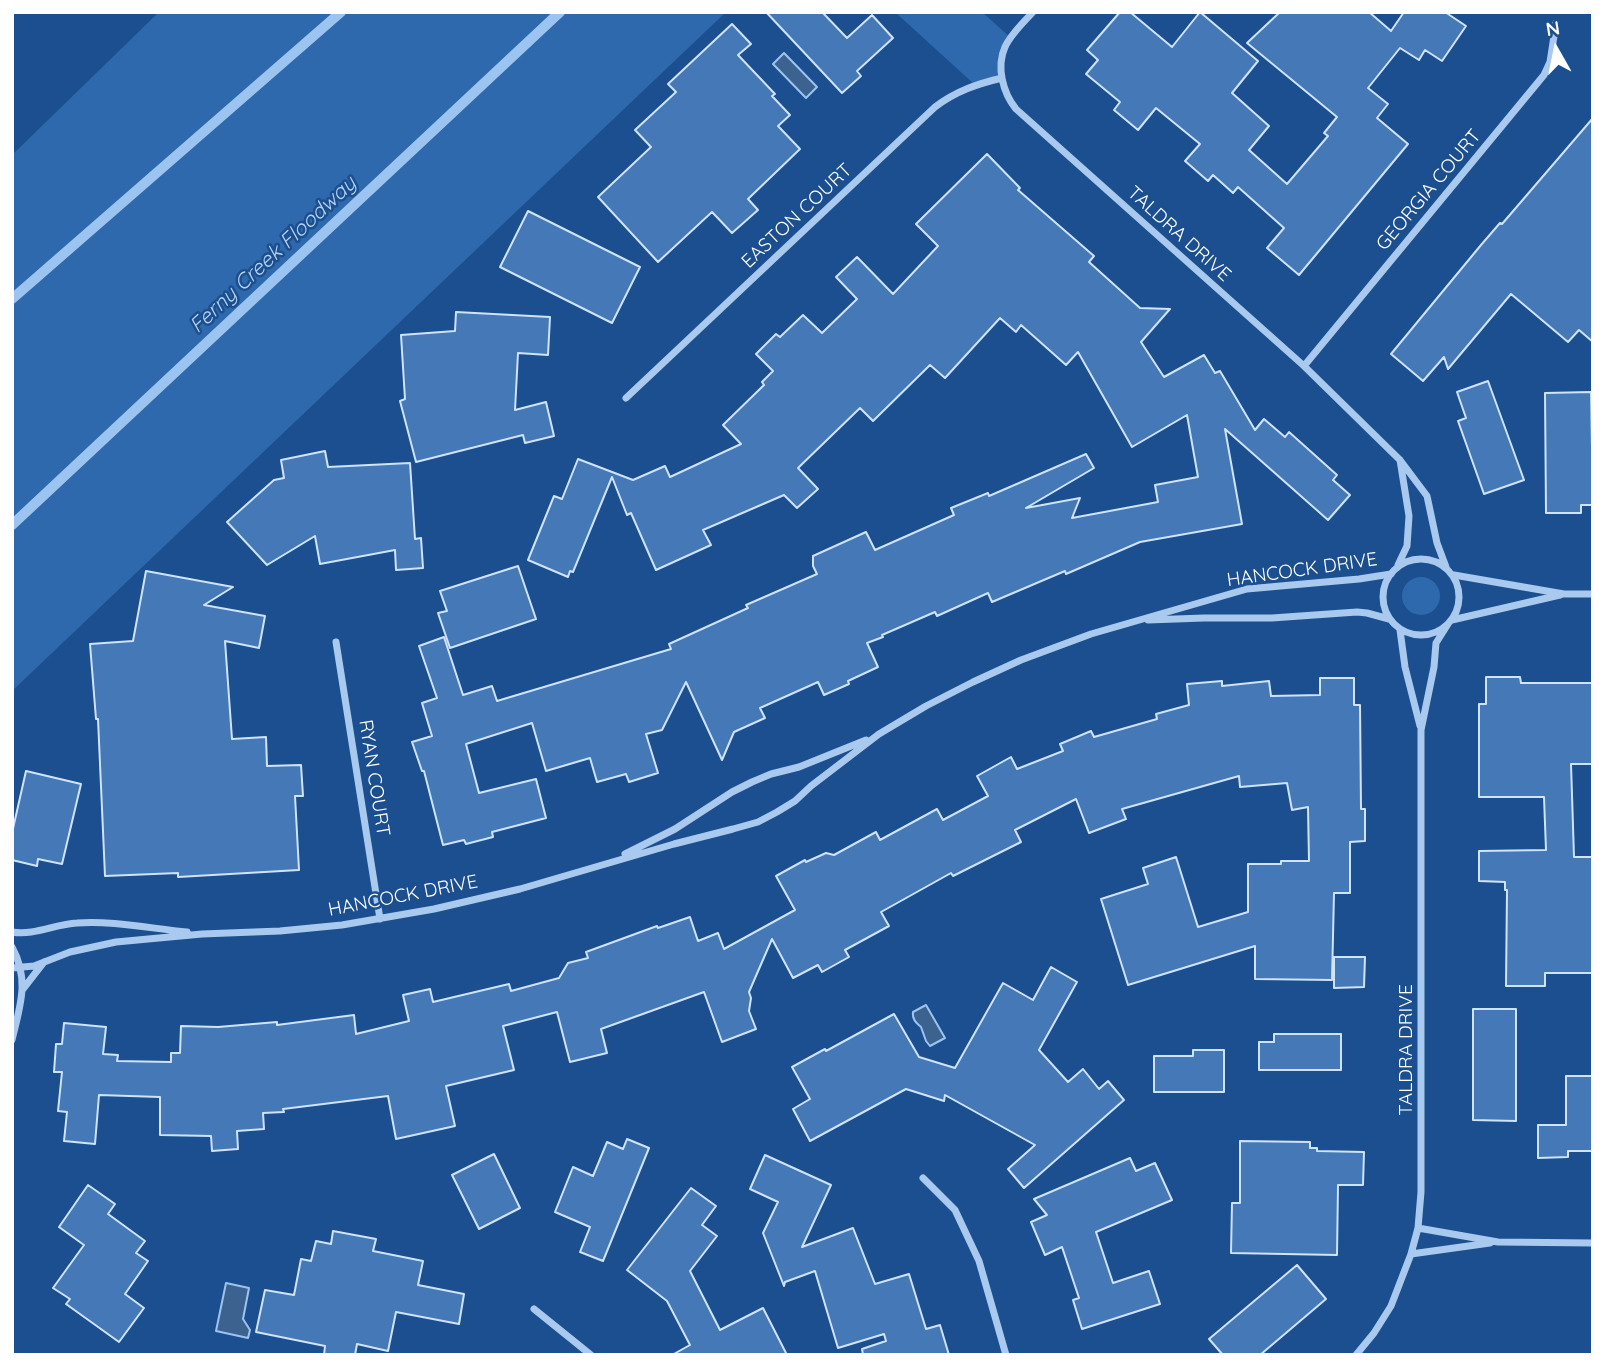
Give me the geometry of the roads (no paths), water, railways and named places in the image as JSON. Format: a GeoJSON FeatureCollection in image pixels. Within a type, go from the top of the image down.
{"type":"FeatureCollection","features":[{"type":"Feature","properties":{"kind":"street"},"geometry":{"type":"LineString","coordinates":[[1002,78],[1004,49],[1032,12]]}},
{"type":"Feature","properties":{"kind":"street","name":"GEORGIA COURT"},"geometry":{"type":"LineString","coordinates":[[1304,366],[1544,75],[1550,62],[1556,23]]}},
{"type":"Feature","properties":{"kind":"street","name":"TALDRA DRIVE"},"geometry":{"type":"LineString","coordinates":[[1002,78],[1004,89],[1016,109],[1304,366],[1400,460],[1427,496],[1437,543],[1446,567]]}},
{"type":"Feature","properties":{"kind":"street","name":"EASTON COURT"},"geometry":{"type":"LineString","coordinates":[[626,398],[935,107],[959,91],[1002,78]]}},
{"type":"Feature","properties":{"kind":"street"},"geometry":{"type":"LineString","coordinates":[[1398,566],[1409,560],[1422,559],[1434,561],[1454,575],[1459,588],[1458,610],[1450,622],[1437,632],[1412,635],[1400,630],[1389,619],[1384,607],[1384,586],[1398,566],[1407,546],[1409,528],[1400,460]]}},
{"type":"Feature","properties":{"kind":"street","name":"HANCOCK DRIVE"},"geometry":{"type":"LineString","coordinates":[[605,863],[676,829],[752,782],[799,767],[879,734],[973,681],[1091,634],[1247,589],[1391,574]]}},
{"type":"Feature","properties":{"kind":"street"},"geometry":{"type":"LineString","coordinates":[[1454,575],[1564,594],[1593,594]]}},
{"type":"Feature","properties":{"kind":"street"},"geometry":{"type":"LineString","coordinates":[[1450,622],[1564,594]]}},
{"type":"Feature","properties":{"kind":"street","name":"HANCOCK DRIVE"},"geometry":{"type":"LineString","coordinates":[[1137,621],[1272,618],[1357,612],[1389,619]]}},
{"type":"Feature","properties":{"kind":"street","name":"TALDRA DRIVE"},"geometry":{"type":"LineString","coordinates":[[1356,1355],[1391,1306],[1419,1228],[1422,1071],[1421,730],[1434,667],[1436,643],[1450,622]]}},
{"type":"Feature","properties":{"kind":"street","name":"TALDRA DRIVE"},"geometry":{"type":"LineString","coordinates":[[1400,630],[1405,667],[1421,730]]}},
{"type":"Feature","properties":{"kind":"street","name":"RYAN COURT"},"geometry":{"type":"LineString","coordinates":[[336,642],[380,919]]}},
{"type":"Feature","properties":{"kind":"street","name":"HANCOCK DRIVE"},"geometry":{"type":"LineString","coordinates":[[16,968],[34,966],[92,946],[202,934],[280,931],[380,919],[520,888],[758,822],[794,801],[879,734]]}},
{"type":"Feature","properties":{"kind":"street","name":"HANCOCK DRIVE"},"geometry":{"type":"LineString","coordinates":[[12,932],[29,933],[80,922],[202,934]]}},
{"type":"Feature","properties":{"kind":"street"},"geometry":{"type":"LineString","coordinates":[[23,989],[12,946],[29,933]]}},
{"type":"Feature","properties":{"kind":"street"},"geometry":{"type":"LineString","coordinates":[[12,1040],[23,989],[44,962]]}},
{"type":"Feature","properties":{"kind":"street"},"geometry":{"type":"LineString","coordinates":[[923,1178],[955,1210],[979,1261],[1006,1355]]}},
{"type":"Feature","properties":{"kind":"street"},"geometry":{"type":"LineString","coordinates":[[1419,1228],[1498,1242]]}},
{"type":"Feature","properties":{"kind":"street"},"geometry":{"type":"LineString","coordinates":[[1411,1254],[1498,1242],[1593,1243]]}},
{"type":"Feature","properties":{"kind":"street"},"geometry":{"type":"LineString","coordinates":[[534,1309],[591,1355]]}},
{"type":"Feature","properties":{"kind":"waterway","name":"Ferny Creek Floodway"},"geometry":{"type":"LineString","coordinates":[[12,299],[341,12]]}},
{"type":"Feature","properties":{"kind":"waterway","name":"Ferny Creek Floodway"},"geometry":{"type":"LineString","coordinates":[[12,525],[560,12]]}}]}
